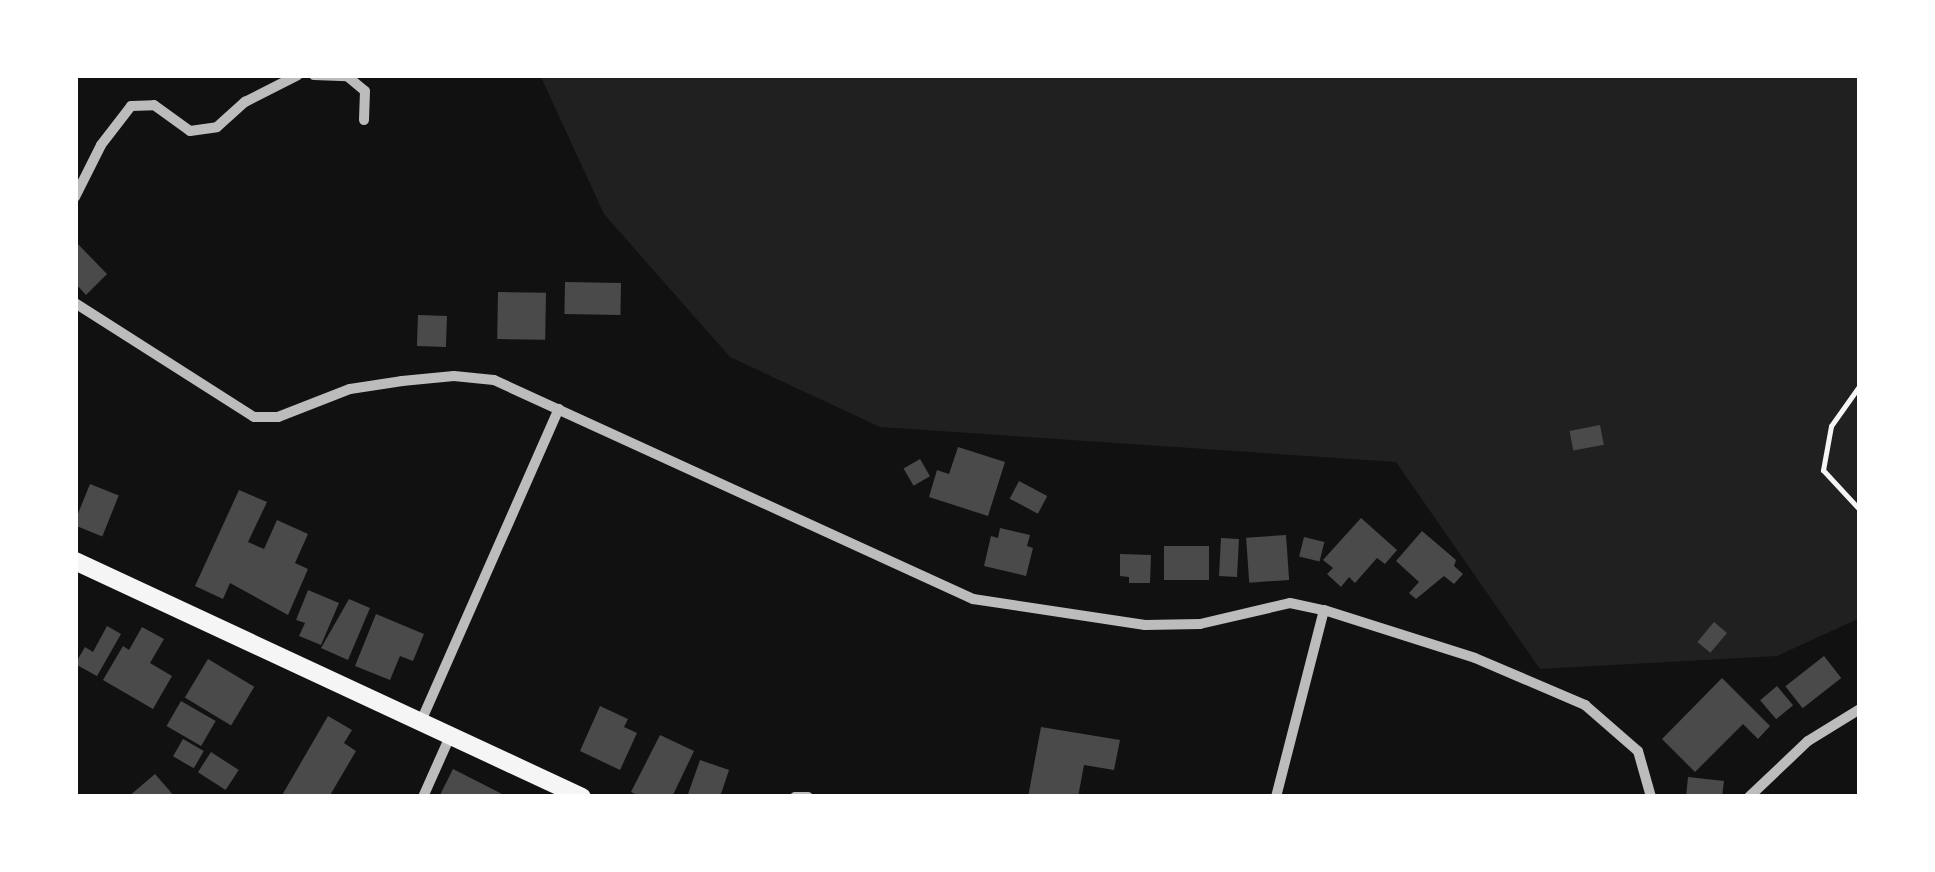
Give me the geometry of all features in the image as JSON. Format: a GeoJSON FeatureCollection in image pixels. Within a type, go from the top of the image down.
{"type":"FeatureCollection","features":[{"type":"Feature","properties":{"kind":"main road"},"geometry":{"type":"LineString","coordinates":[[75,560],[582,797]]}},
{"type":"Feature","properties":{"kind":"street"},"geometry":{"type":"LineString","coordinates":[[75,196],[101,145],[131,106],[154,105],[190,131],[217,127],[245,102],[298,75]]}},
{"type":"Feature","properties":{"kind":"street"},"geometry":{"type":"LineString","coordinates":[[314,75],[346,76],[365,91],[364,120]]}},
{"type":"Feature","properties":{"kind":"street"},"geometry":{"type":"LineString","coordinates":[[75,303],[254,417],[278,417],[350,389],[454,376],[494,380],[910,574],[972,599],[1145,625],[1200,624],[1290,603],[1324,610],[1474,658],[1585,705],[1638,751],[1651,797]]}},
{"type":"Feature","properties":{"kind":"street"},"geometry":{"type":"LineString","coordinates":[[422,719],[559,410]]}},
{"type":"Feature","properties":{"kind":"street"},"geometry":{"type":"LineString","coordinates":[[1276,797],[1324,610]]}},
{"type":"Feature","properties":{"kind":"street"},"geometry":{"type":"LineString","coordinates":[[1749,797],[1808,742],[1860,709]]}},
{"type":"Feature","properties":{"kind":"street"},"geometry":{"type":"LineString","coordinates":[[423,797],[451,734]]}},
{"type":"Feature","properties":{"kind":"street"},"geometry":{"type":"LineString","coordinates":[[795,797],[808,797]]}},
{"type":"Feature","properties":{"kind":"path"},"geometry":{"type":"LineString","coordinates":[[1860,385],[1831,426],[1823,470],[1860,510]]}},
{"type":"Feature","properties":{"kind":"shaded area"},"geometry":{"type":"Polygon","coordinates":[[[540,75],[1860,75],[1860,618],[1777,656],[1540,669],[1396,462],[880,427],[730,357],[604,214],[540,75]]]}},
{"type":"Feature","properties":{"kind":"building"},"geometry":{"type":"Polygon","coordinates":[[[75,241],[107,274],[86,295],[75,283],[75,241]]]}},
{"type":"Feature","properties":{"kind":"building"},"geometry":{"type":"Polygon","coordinates":[[[565,282],[621,283],[620,315],[564,314],[565,282]]]}},
{"type":"Feature","properties":{"kind":"building"},"geometry":{"type":"Polygon","coordinates":[[[498,292],[546,293],[545,340],[497,339],[498,292]]]}},
{"type":"Feature","properties":{"kind":"building"},"geometry":{"type":"Polygon","coordinates":[[[418,315],[447,316],[446,347],[417,346],[418,315]]]}},
{"type":"Feature","properties":{"kind":"building"},"geometry":{"type":"Polygon","coordinates":[[[1600,425],[1604,445],[1573,451],[1570,431],[1600,425]]]}},
{"type":"Feature","properties":{"kind":"building"},"geometry":{"type":"Polygon","coordinates":[[[958,447],[1005,462],[988,516],[929,497],[937,470],[949,474],[958,447]]]}},
{"type":"Feature","properties":{"kind":"building"},"geometry":{"type":"Polygon","coordinates":[[[920,459],[930,476],[914,486],[904,468],[920,459]]]}},
{"type":"Feature","properties":{"kind":"building"},"geometry":{"type":"Polygon","coordinates":[[[1019,481],[1047,496],[1038,514],[1010,499],[1019,481]]]}},
{"type":"Feature","properties":{"kind":"building"},"geometry":{"type":"Polygon","coordinates":[[[90,484],[119,496],[102,536],[75,525],[90,484]]]}},
{"type":"Feature","properties":{"kind":"building"},"geometry":{"type":"Polygon","coordinates":[[[239,490],[267,502],[248,542],[264,549],[277,520],[308,534],[295,563],[308,569],[288,615],[230,583],[223,599],[195,586],[239,490]]]}},
{"type":"Feature","properties":{"kind":"building"},"geometry":{"type":"Polygon","coordinates":[[[1361,518],[1397,550],[1385,564],[1377,558],[1355,583],[1349,577],[1341,587],[1327,574],[1333,568],[1323,560],[1361,518]]]}},
{"type":"Feature","properties":{"kind":"building"},"geometry":{"type":"Polygon","coordinates":[[[1000,528],[1030,535],[1027,546],[1033,548],[1026,576],[984,566],[991,536],[998,538],[1000,528]]]}},
{"type":"Feature","properties":{"kind":"building"},"geometry":{"type":"Polygon","coordinates":[[[1422,531],[1456,560],[1454,566],[1463,574],[1454,584],[1444,576],[1416,599],[1409,593],[1419,582],[1396,561],[1422,531]]]}},
{"type":"Feature","properties":{"kind":"building"},"geometry":{"type":"Polygon","coordinates":[[[1286,535],[1289,580],[1249,583],[1246,538],[1286,535]]]}},
{"type":"Feature","properties":{"kind":"building"},"geometry":{"type":"Polygon","coordinates":[[[1304,537],[1324,542],[1320,561],[1299,556],[1304,537]]]}},
{"type":"Feature","properties":{"kind":"building"},"geometry":{"type":"Polygon","coordinates":[[[1221,538],[1239,539],[1237,577],[1219,576],[1221,538]]]}},
{"type":"Feature","properties":{"kind":"building"},"geometry":{"type":"Polygon","coordinates":[[[1164,546],[1209,546],[1209,580],[1164,580],[1164,546]]]}},
{"type":"Feature","properties":{"kind":"building"},"geometry":{"type":"Polygon","coordinates":[[[1120,554],[1151,555],[1150,583],[1129,583],[1129,577],[1120,576],[1120,554]]]}},
{"type":"Feature","properties":{"kind":"building"},"geometry":{"type":"Polygon","coordinates":[[[308,590],[339,603],[321,645],[299,636],[305,623],[296,620],[308,590]]]}},
{"type":"Feature","properties":{"kind":"building"},"geometry":{"type":"Polygon","coordinates":[[[349,599],[370,608],[348,660],[321,648],[349,599]]]}},
{"type":"Feature","properties":{"kind":"building"},"geometry":{"type":"Polygon","coordinates":[[[376,614],[424,634],[413,661],[400,656],[390,680],[355,666],[376,614]]]}},
{"type":"Feature","properties":{"kind":"building"},"geometry":{"type":"Polygon","coordinates":[[[1714,622],[1727,633],[1710,653],[1697,642],[1714,622]]]}},
{"type":"Feature","properties":{"kind":"building"},"geometry":{"type":"Polygon","coordinates":[[[107,626],[121,634],[97,676],[75,664],[85,647],[93,652],[107,626]]]}},
{"type":"Feature","properties":{"kind":"building"},"geometry":{"type":"Polygon","coordinates":[[[142,627],[164,639],[150,663],[172,676],[153,709],[103,680],[123,646],[129,650],[142,627]]]}},
{"type":"Feature","properties":{"kind":"building"},"geometry":{"type":"Polygon","coordinates":[[[1824,656],[1841,678],[1803,708],[1785,686],[1824,656]]]}},
{"type":"Feature","properties":{"kind":"building"},"geometry":{"type":"Polygon","coordinates":[[[208,659],[254,687],[231,725],[185,698],[208,659]]]}},
{"type":"Feature","properties":{"kind":"building"},"geometry":{"type":"Polygon","coordinates":[[[1722,678],[1770,726],[1758,739],[1743,724],[1695,772],[1662,739],[1722,678]]]}},
{"type":"Feature","properties":{"kind":"building"},"geometry":{"type":"Polygon","coordinates":[[[1777,686],[1793,705],[1776,719],[1760,700],[1777,686]]]}},
{"type":"Feature","properties":{"kind":"building"},"geometry":{"type":"Polygon","coordinates":[[[181,701],[216,721],[201,746],[166,726],[181,701]]]}},
{"type":"Feature","properties":{"kind":"building"},"geometry":{"type":"Polygon","coordinates":[[[600,706],[628,719],[624,727],[637,733],[620,770],[580,751],[600,706]]]}},
{"type":"Feature","properties":{"kind":"building"},"geometry":{"type":"Polygon","coordinates":[[[328,716],[352,730],[344,743],[356,751],[329,797],[281,797],[328,716]]]}},
{"type":"Feature","properties":{"kind":"building"},"geometry":{"type":"Polygon","coordinates":[[[1041,727],[1120,740],[1114,770],[1084,765],[1078,797],[1028,797],[1041,727]]]}},
{"type":"Feature","properties":{"kind":"building"},"geometry":{"type":"Polygon","coordinates":[[[660,735],[694,751],[672,797],[641,797],[631,792],[660,735]]]}},
{"type":"Feature","properties":{"kind":"building"},"geometry":{"type":"Polygon","coordinates":[[[183,739],[204,751],[194,768],[173,756],[183,739]]]}},
{"type":"Feature","properties":{"kind":"building"},"geometry":{"type":"Polygon","coordinates":[[[211,752],[239,770],[226,790],[198,772],[211,752]]]}},
{"type":"Feature","properties":{"kind":"building"},"geometry":{"type":"Polygon","coordinates":[[[700,760],[729,770],[720,797],[687,797],[700,760]]]}},
{"type":"Feature","properties":{"kind":"building"},"geometry":{"type":"Polygon","coordinates":[[[453,769],[508,797],[439,797],[453,769]]]}},
{"type":"Feature","properties":{"kind":"building"},"geometry":{"type":"Polygon","coordinates":[[[155,774],[175,797],[128,797],[155,774]]]}},
{"type":"Feature","properties":{"kind":"building"},"geometry":{"type":"Polygon","coordinates":[[[1688,777],[1724,781],[1722,797],[1686,797],[1688,777]]]}}]}
